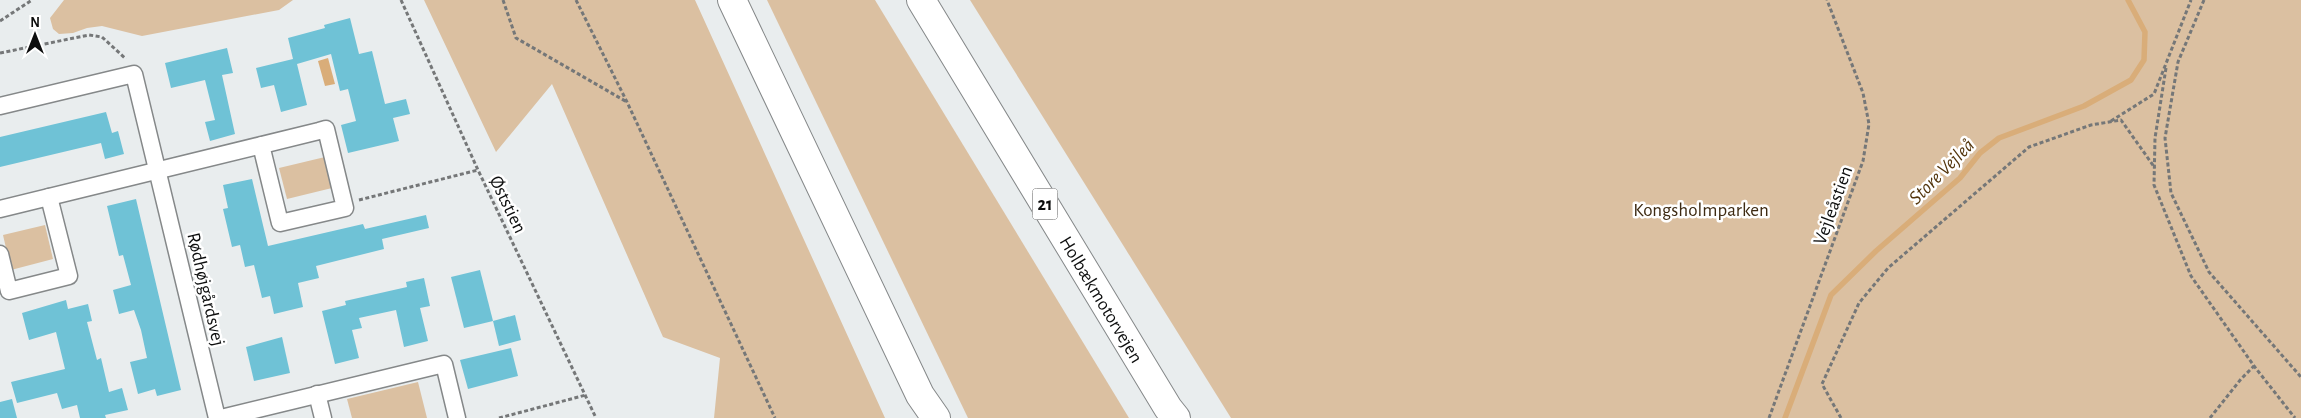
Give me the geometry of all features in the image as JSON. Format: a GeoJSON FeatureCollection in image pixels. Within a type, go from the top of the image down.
{"type":"FeatureCollection","features":[{"type":"Feature","properties":{"kind":"highway"},"geometry":{"type":"LineString","coordinates":[[732,0],[923,406],[936,418]]}},
{"type":"Feature","properties":{"kind":"highway","name":"Holbækmotorvejen"},"geometry":{"type":"LineString","coordinates":[[921,0],[1172,415]]}},
{"type":"Feature","properties":{"kind":"street"},"geometry":{"type":"LineString","coordinates":[[0,106],[134,74]]}},
{"type":"Feature","properties":{"kind":"street","name":"Rødhøjgårdsvej"},"geometry":{"type":"LineString","coordinates":[[134,74],[217,418]]}},
{"type":"Feature","properties":{"kind":"street"},"geometry":{"type":"LineString","coordinates":[[0,209],[326,129],[345,208],[280,223],[261,145]]}},
{"type":"Feature","properties":{"kind":"street"},"geometry":{"type":"LineString","coordinates":[[0,254],[9,291],[69,276],[49,196]]}},
{"type":"Feature","properties":{"kind":"street"},"geometry":{"type":"LineString","coordinates":[[221,418],[444,364],[457,418]]}},
{"type":"Feature","properties":{"kind":"street"},"geometry":{"type":"LineString","coordinates":[[317,394],[323,418]]}},
{"type":"Feature","properties":{"kind":"path"},"geometry":{"type":"LineString","coordinates":[[0,21],[32,0]]}},
{"type":"Feature","properties":{"kind":"path","name":"Øststien"},"geometry":{"type":"LineString","coordinates":[[401,0],[478,170],[596,418]]}},
{"type":"Feature","properties":{"kind":"path"},"geometry":{"type":"LineString","coordinates":[[503,0],[516,38],[627,102]]}},
{"type":"Feature","properties":{"kind":"path"},"geometry":{"type":"LineString","coordinates":[[576,0],[627,102],[774,418]]}},
{"type":"Feature","properties":{"kind":"path","name":"Vejleåstien"},"geometry":{"type":"LineString","coordinates":[[1768,418],[1863,161],[1869,124],[1863,93],[1826,0]]}},
{"type":"Feature","properties":{"kind":"path"},"geometry":{"type":"LineString","coordinates":[[2110,122],[2154,94],[2166,68],[2191,0]]}},
{"type":"Feature","properties":{"kind":"path"},"geometry":{"type":"LineString","coordinates":[[2204,0],[2178,62],[2164,138],[2171,193],[2209,272],[2301,376]]}},
{"type":"Feature","properties":{"kind":"path"},"geometry":{"type":"LineString","coordinates":[[0,53],[89,35],[102,37],[124,56],[134,74]]}},
{"type":"Feature","properties":{"kind":"path"},"geometry":{"type":"LineString","coordinates":[[2166,68],[2155,138],[2154,185],[2191,276],[2254,366],[2294,418]]}},
{"type":"Feature","properties":{"kind":"path"},"geometry":{"type":"LineString","coordinates":[[1841,418],[1822,384],[1859,303],[1888,268],[2029,147],[2092,125],[2121,120],[2154,168]]}},
{"type":"Feature","properties":{"kind":"path"},"geometry":{"type":"LineString","coordinates":[[344,204],[478,170]]}},
{"type":"Feature","properties":{"kind":"path"},"geometry":{"type":"LineString","coordinates":[[2210,418],[2241,379],[2254,366]]}},
{"type":"Feature","properties":{"kind":"path"},"geometry":{"type":"LineString","coordinates":[[498,418],[586,395]]}},
{"type":"Feature","properties":{"kind":"green space"},"geometry":{"type":"Polygon","coordinates":[[[64,0],[293,0],[279,10],[142,36],[102,26],[87,28],[73,33],[59,34],[53,29],[50,18],[64,0]]]}},
{"type":"Feature","properties":{"kind":"green space"},"geometry":{"type":"Polygon","coordinates":[[[424,0],[695,0],[885,418],[714,418],[720,358],[663,337],[552,84],[496,152],[424,0]]]}},
{"type":"Feature","properties":{"kind":"green space"},"geometry":{"type":"Polygon","coordinates":[[[767,0],[875,0],[1129,418],[968,418],[767,0]]]}},
{"type":"Feature","properties":{"kind":"green space","name":"Kongsholmparken"},"geometry":{"type":"Polygon","coordinates":[[[970,0],[2301,0],[2301,418],[1231,418],[970,0]]]}},
{"type":"Feature","properties":{"kind":"green space"},"geometry":{"type":"Polygon","coordinates":[[[325,157],[332,188],[287,199],[279,168],[325,157]]]}},
{"type":"Feature","properties":{"kind":"green space"},"geometry":{"type":"Polygon","coordinates":[[[45,225],[53,259],[11,270],[3,235],[45,225]]]}},
{"type":"Feature","properties":{"kind":"green space"},"geometry":{"type":"Polygon","coordinates":[[[418,382],[427,418],[352,418],[347,399],[418,382]]]}},
{"type":"Feature","properties":{"kind":"shaded area"},"geometry":{"type":"Polygon","coordinates":[[[328,58],[335,84],[325,86],[318,61],[328,58]]]}},
{"type":"Feature","properties":{"kind":"building"},"geometry":{"type":"Polygon","coordinates":[[[350,18],[359,54],[372,51],[385,104],[406,99],[410,114],[393,118],[399,141],[348,153],[341,125],[356,121],[348,89],[340,91],[331,54],[297,64],[307,105],[281,112],[274,85],[261,88],[256,68],[293,59],[288,38],[325,28],[324,25],[350,18]]]}},
{"type":"Feature","properties":{"kind":"building"},"geometry":{"type":"Polygon","coordinates":[[[227,48],[233,73],[222,75],[235,134],[210,141],[205,122],[215,120],[205,80],[171,88],[165,63],[227,48]]]}},
{"type":"Feature","properties":{"kind":"building"},"geometry":{"type":"Polygon","coordinates":[[[106,112],[112,133],[118,131],[124,154],[105,159],[101,143],[0,167],[0,137],[106,112]]]}},
{"type":"Feature","properties":{"kind":"building"},"geometry":{"type":"Polygon","coordinates":[[[252,179],[268,246],[363,224],[365,229],[426,215],[429,228],[382,239],[384,249],[316,266],[319,278],[298,283],[303,307],[274,314],[270,296],[262,298],[254,265],[245,267],[240,245],[232,247],[223,209],[228,208],[223,185],[252,179]]]}},
{"type":"Feature","properties":{"kind":"building"},"geometry":{"type":"Polygon","coordinates":[[[136,199],[181,390],[157,396],[155,389],[138,394],[130,362],[147,358],[141,330],[134,310],[119,314],[113,290],[131,285],[123,255],[119,256],[107,206],[136,199]]]}},
{"type":"Feature","properties":{"kind":"building"},"geometry":{"type":"Polygon","coordinates":[[[480,270],[493,321],[464,328],[451,277],[480,270]]]}},
{"type":"Feature","properties":{"kind":"building"},"geometry":{"type":"Polygon","coordinates":[[[424,278],[430,306],[420,308],[428,341],[404,347],[396,310],[359,318],[362,328],[352,330],[359,358],[335,364],[322,311],[346,305],[345,301],[407,287],[406,282],[424,278]]]}},
{"type":"Feature","properties":{"kind":"building"},"geometry":{"type":"Polygon","coordinates":[[[66,300],[68,309],[88,304],[92,321],[87,322],[97,360],[101,358],[109,392],[122,388],[128,410],[105,415],[106,418],[80,418],[77,405],[62,409],[57,393],[17,403],[11,382],[65,369],[56,332],[29,340],[22,313],[66,300]]]}},
{"type":"Feature","properties":{"kind":"building"},"geometry":{"type":"Polygon","coordinates":[[[515,315],[521,340],[499,346],[493,321],[515,315]]]}},
{"type":"Feature","properties":{"kind":"building"},"geometry":{"type":"Polygon","coordinates":[[[282,337],[290,373],[254,381],[246,347],[282,337]]]}},
{"type":"Feature","properties":{"kind":"building"},"geometry":{"type":"Polygon","coordinates":[[[511,348],[518,376],[468,389],[460,360],[511,348]]]}},
{"type":"Feature","properties":{"kind":"building"},"geometry":{"type":"Polygon","coordinates":[[[12,399],[17,418],[0,418],[0,402],[12,399]]]}},
{"type":"Feature","properties":{"kind":"waterway","name":"Store Vejleå"},"geometry":{"type":"LineString","coordinates":[[1785,418],[1831,295],[1876,251],[1960,178],[1980,153],[1999,138],[2084,106],[2131,80],[2144,60],[2145,32],[2128,0]]}}]}
